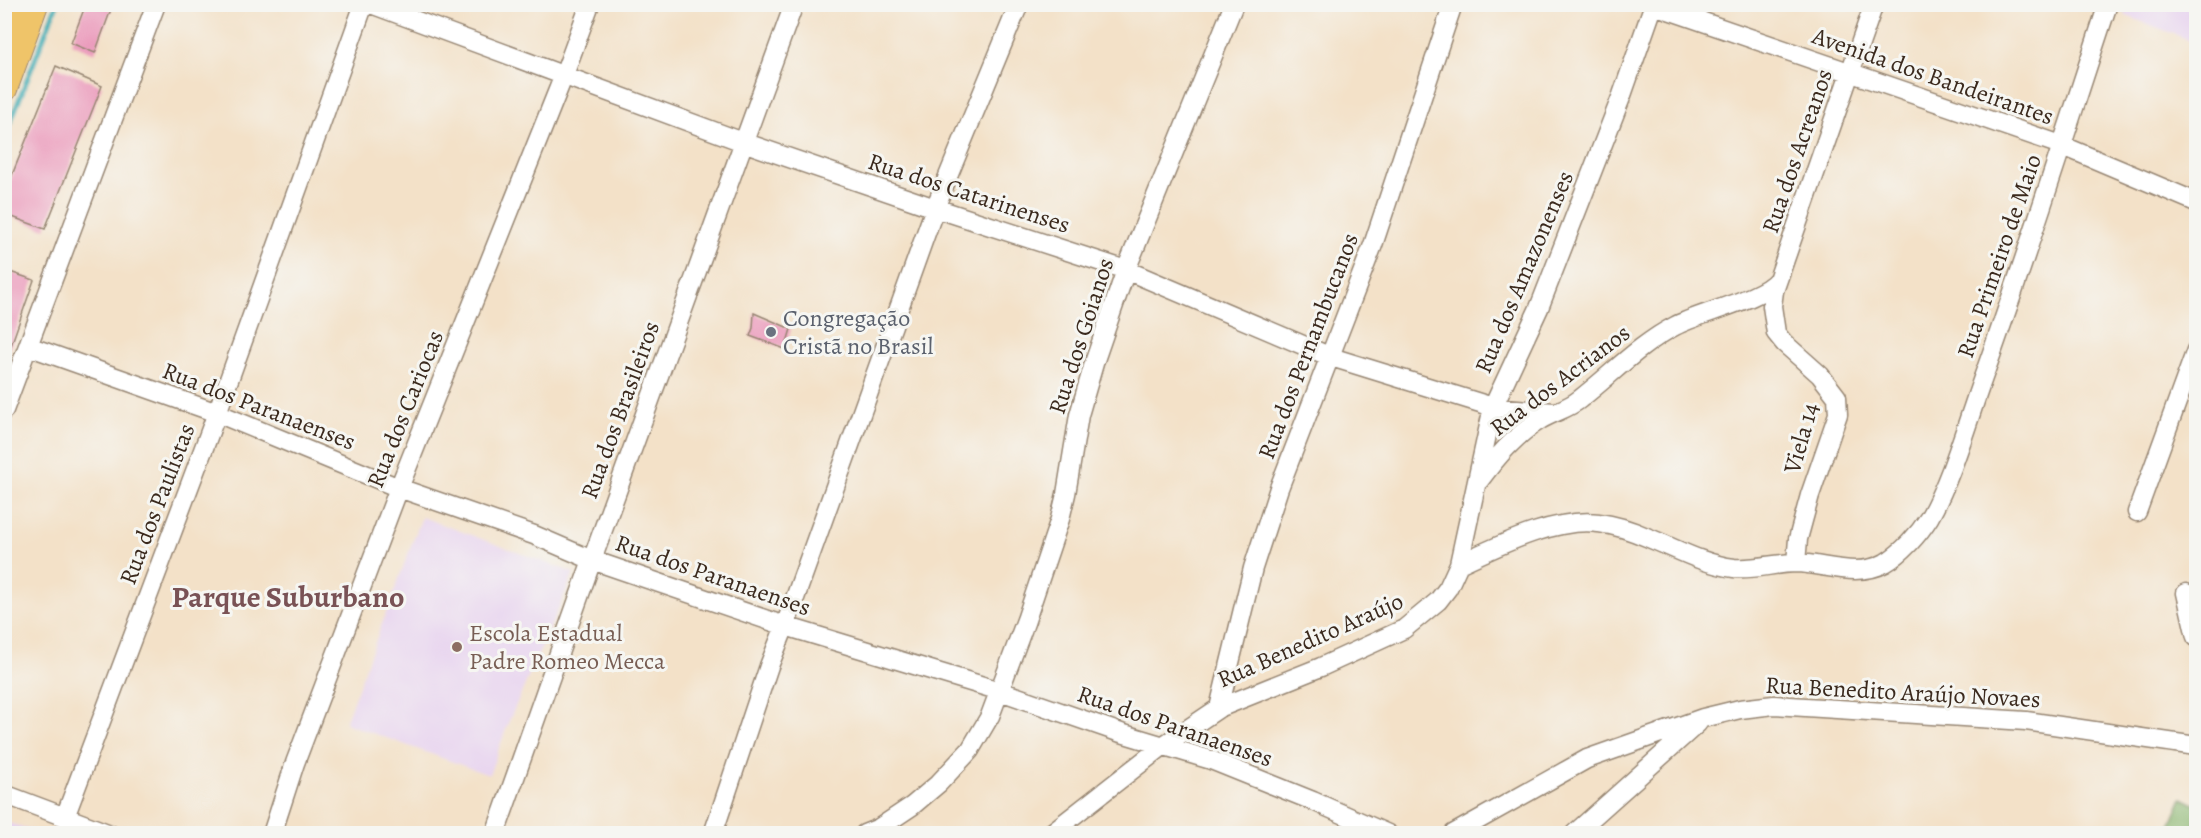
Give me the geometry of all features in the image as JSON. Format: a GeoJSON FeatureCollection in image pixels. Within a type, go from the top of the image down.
{"type":"FeatureCollection","features":[{"type":"Feature","properties":{"kind":"highway"},"geometry":{"type":"LineString","coordinates":[[4,32],[15,4]]}},
{"type":"Feature","properties":{"kind":"highway"},"geometry":{"type":"LineString","coordinates":[[4,88],[35,4]]}},
{"type":"Feature","properties":{"kind":"street"},"geometry":{"type":"LineString","coordinates":[[4,410],[156,4]]}},
{"type":"Feature","properties":{"kind":"street","name":"Rua dos Paulistas"},"geometry":{"type":"LineString","coordinates":[[65,817],[217,412],[364,4]]}},
{"type":"Feature","properties":{"kind":"street","name":"Rua dos Catarinenses"},"geometry":{"type":"LineString","coordinates":[[371,4],[743,142],[1126,270],[1331,357],[1493,407],[1554,412]]}},
{"type":"Feature","properties":{"kind":"street","name":"Rua dos Cariocas"},"geometry":{"type":"LineString","coordinates":[[272,834],[295,764],[399,488],[564,75],[590,4]]}},
{"type":"Feature","properties":{"kind":"street","name":"Rua dos Brasileiros"},"geometry":{"type":"LineString","coordinates":[[495,834],[794,4]]}},
{"type":"Feature","properties":{"kind":"street"},"geometry":{"type":"LineString","coordinates":[[713,834],[769,666],[935,208],[1019,4]]}},
{"type":"Feature","properties":{"kind":"street","name":"Rua dos Goianos"},"geometry":{"type":"LineString","coordinates":[[864,834],[879,828],[912,806],[958,764],[970,750],[985,725],[1030,610],[1060,519],[1079,415],[1126,270],[1234,4]]}},
{"type":"Feature","properties":{"kind":"street","name":"Rua dos Pernambucanos"},"geometry":{"type":"LineString","coordinates":[[1219,708],[1253,568],[1280,488],[1376,235],[1453,4]]}},
{"type":"Feature","properties":{"kind":"street","name":"Rua dos Acreanos"},"geometry":{"type":"LineString","coordinates":[[1778,279],[1874,4]]}},
{"type":"Feature","properties":{"kind":"street","name":"Rua Primeiro de Maio"},"geometry":{"type":"LineString","coordinates":[[1796,563],[1849,570],[1868,569],[1885,563],[1911,540],[1928,518],[1943,488],[2002,326],[2108,4]]}},
{"type":"Feature","properties":{"kind":"street","name":"Avenida dos Bandeirantes"},"geometry":{"type":"LineString","coordinates":[[1653,5],[2061,145],[2196,202]]}},
{"type":"Feature","properties":{"kind":"street","name":"Rua dos Amazonenses"},"geometry":{"type":"LineString","coordinates":[[1459,564],[1493,407],[1539,308],[1622,95],[1653,5]]}},
{"type":"Feature","properties":{"kind":"street","name":"Rua dos Acrianos"},"geometry":{"type":"LineString","coordinates":[[1476,484],[1510,444],[1538,421],[1578,401],[1648,343],[1698,315],[1761,293],[1778,279]]}},
{"type":"Feature","properties":{"kind":"street","name":"Viela 14"},"geometry":{"type":"LineString","coordinates":[[1778,279],[1772,306],[1776,333],[1820,375],[1837,398],[1838,414],[1810,495],[1798,539],[1796,563]]}},
{"type":"Feature","properties":{"kind":"street","name":"Rua dos Paranaenses"},"geometry":{"type":"LineString","coordinates":[[28,346],[217,412],[399,488],[534,535],[592,560],[785,626],[1000,691],[1121,733],[1236,769],[1388,834]]}},
{"type":"Feature","properties":{"kind":"street"},"geometry":{"type":"LineString","coordinates":[[2137,512],[2196,350]]}},
{"type":"Feature","properties":{"kind":"street"},"geometry":{"type":"LineString","coordinates":[[1459,564],[1544,530],[1573,523],[1597,522],[1623,528],[1717,566],[1744,569],[1796,563]]}},
{"type":"Feature","properties":{"kind":"street","name":"Rua Benedito Araújo"},"geometry":{"type":"LineString","coordinates":[[1050,834],[1164,746],[1219,708],[1321,667],[1404,628],[1438,601],[1448,588],[1459,564]]}},
{"type":"Feature","properties":{"kind":"street"},"geometry":{"type":"LineString","coordinates":[[2186,592],[2196,637]]}},
{"type":"Feature","properties":{"kind":"street","name":"Rua Benedito Araújo Novaes"},"geometry":{"type":"LineString","coordinates":[[1453,834],[1587,759],[1703,718],[1740,709],[1774,705],[2026,722],[2196,746]]}},
{"type":"Feature","properties":{"kind":"street"},"geometry":{"type":"LineString","coordinates":[[1574,834],[1703,718]]}},
{"type":"Feature","properties":{"kind":"street"},"geometry":{"type":"LineString","coordinates":[[4,794],[110,834]]}},
{"type":"Feature","properties":{"kind":"shaded area"},"geometry":{"type":"Polygon","coordinates":[[[2128,5],[2196,5],[2196,19],[2190,40],[2124,15],[2128,5]]]}},
{"type":"Feature","properties":{"kind":"shaded area","name":"Escola Estadual Padre Romeo Mecca"},"geometry":{"type":"Polygon","coordinates":[[[422,517],[574,573],[509,721],[489,775],[345,723],[422,517]]]}},
{"type":"Feature","properties":{"kind":"shaded area"},"geometry":{"type":"Polygon","coordinates":[[[5,822],[42,833],[5,833],[5,822]]]}},
{"type":"Feature","properties":{"kind":"green space"},"geometry":{"type":"Polygon","coordinates":[[[2182,798],[2196,805],[2196,833],[2167,833],[2182,798]]]}},
{"type":"Feature","properties":{"kind":"building"},"geometry":{"type":"Polygon","coordinates":[[[86,4],[113,4],[95,53],[71,43],[86,4]]]}},
{"type":"Feature","properties":{"kind":"building"},"geometry":{"type":"Polygon","coordinates":[[[56,66],[102,86],[45,229],[4,214],[4,195],[56,66]]]}},
{"type":"Feature","properties":{"kind":"building"},"geometry":{"type":"Polygon","coordinates":[[[4,270],[34,280],[8,354],[4,354],[4,270]]]}},
{"type":"Feature","properties":{"kind":"building","name":"Congregação Cristã no Brasil"},"geometry":{"type":"Polygon","coordinates":[[[754,313],[791,329],[785,349],[750,336],[754,313]]]}},
{"type":"Feature","properties":{"kind":"waterway"},"geometry":{"type":"LineString","coordinates":[[4,138],[57,4]]}},
{"type":"Feature","properties":{"kind":"place","name":"Congregação Cristã no Brasil"},"geometry":{"type":"Point","coordinates":[771,332]}},
{"type":"Feature","properties":{"kind":"place","name":"Escola Estadual Padre Romeo Mecca"},"geometry":{"type":"Point","coordinates":[457,647]}},
{"type":"Feature","properties":{"kind":"district","name":"Parque Suburbano"},"geometry":{"type":"Point","coordinates":[288,597]}}]}
